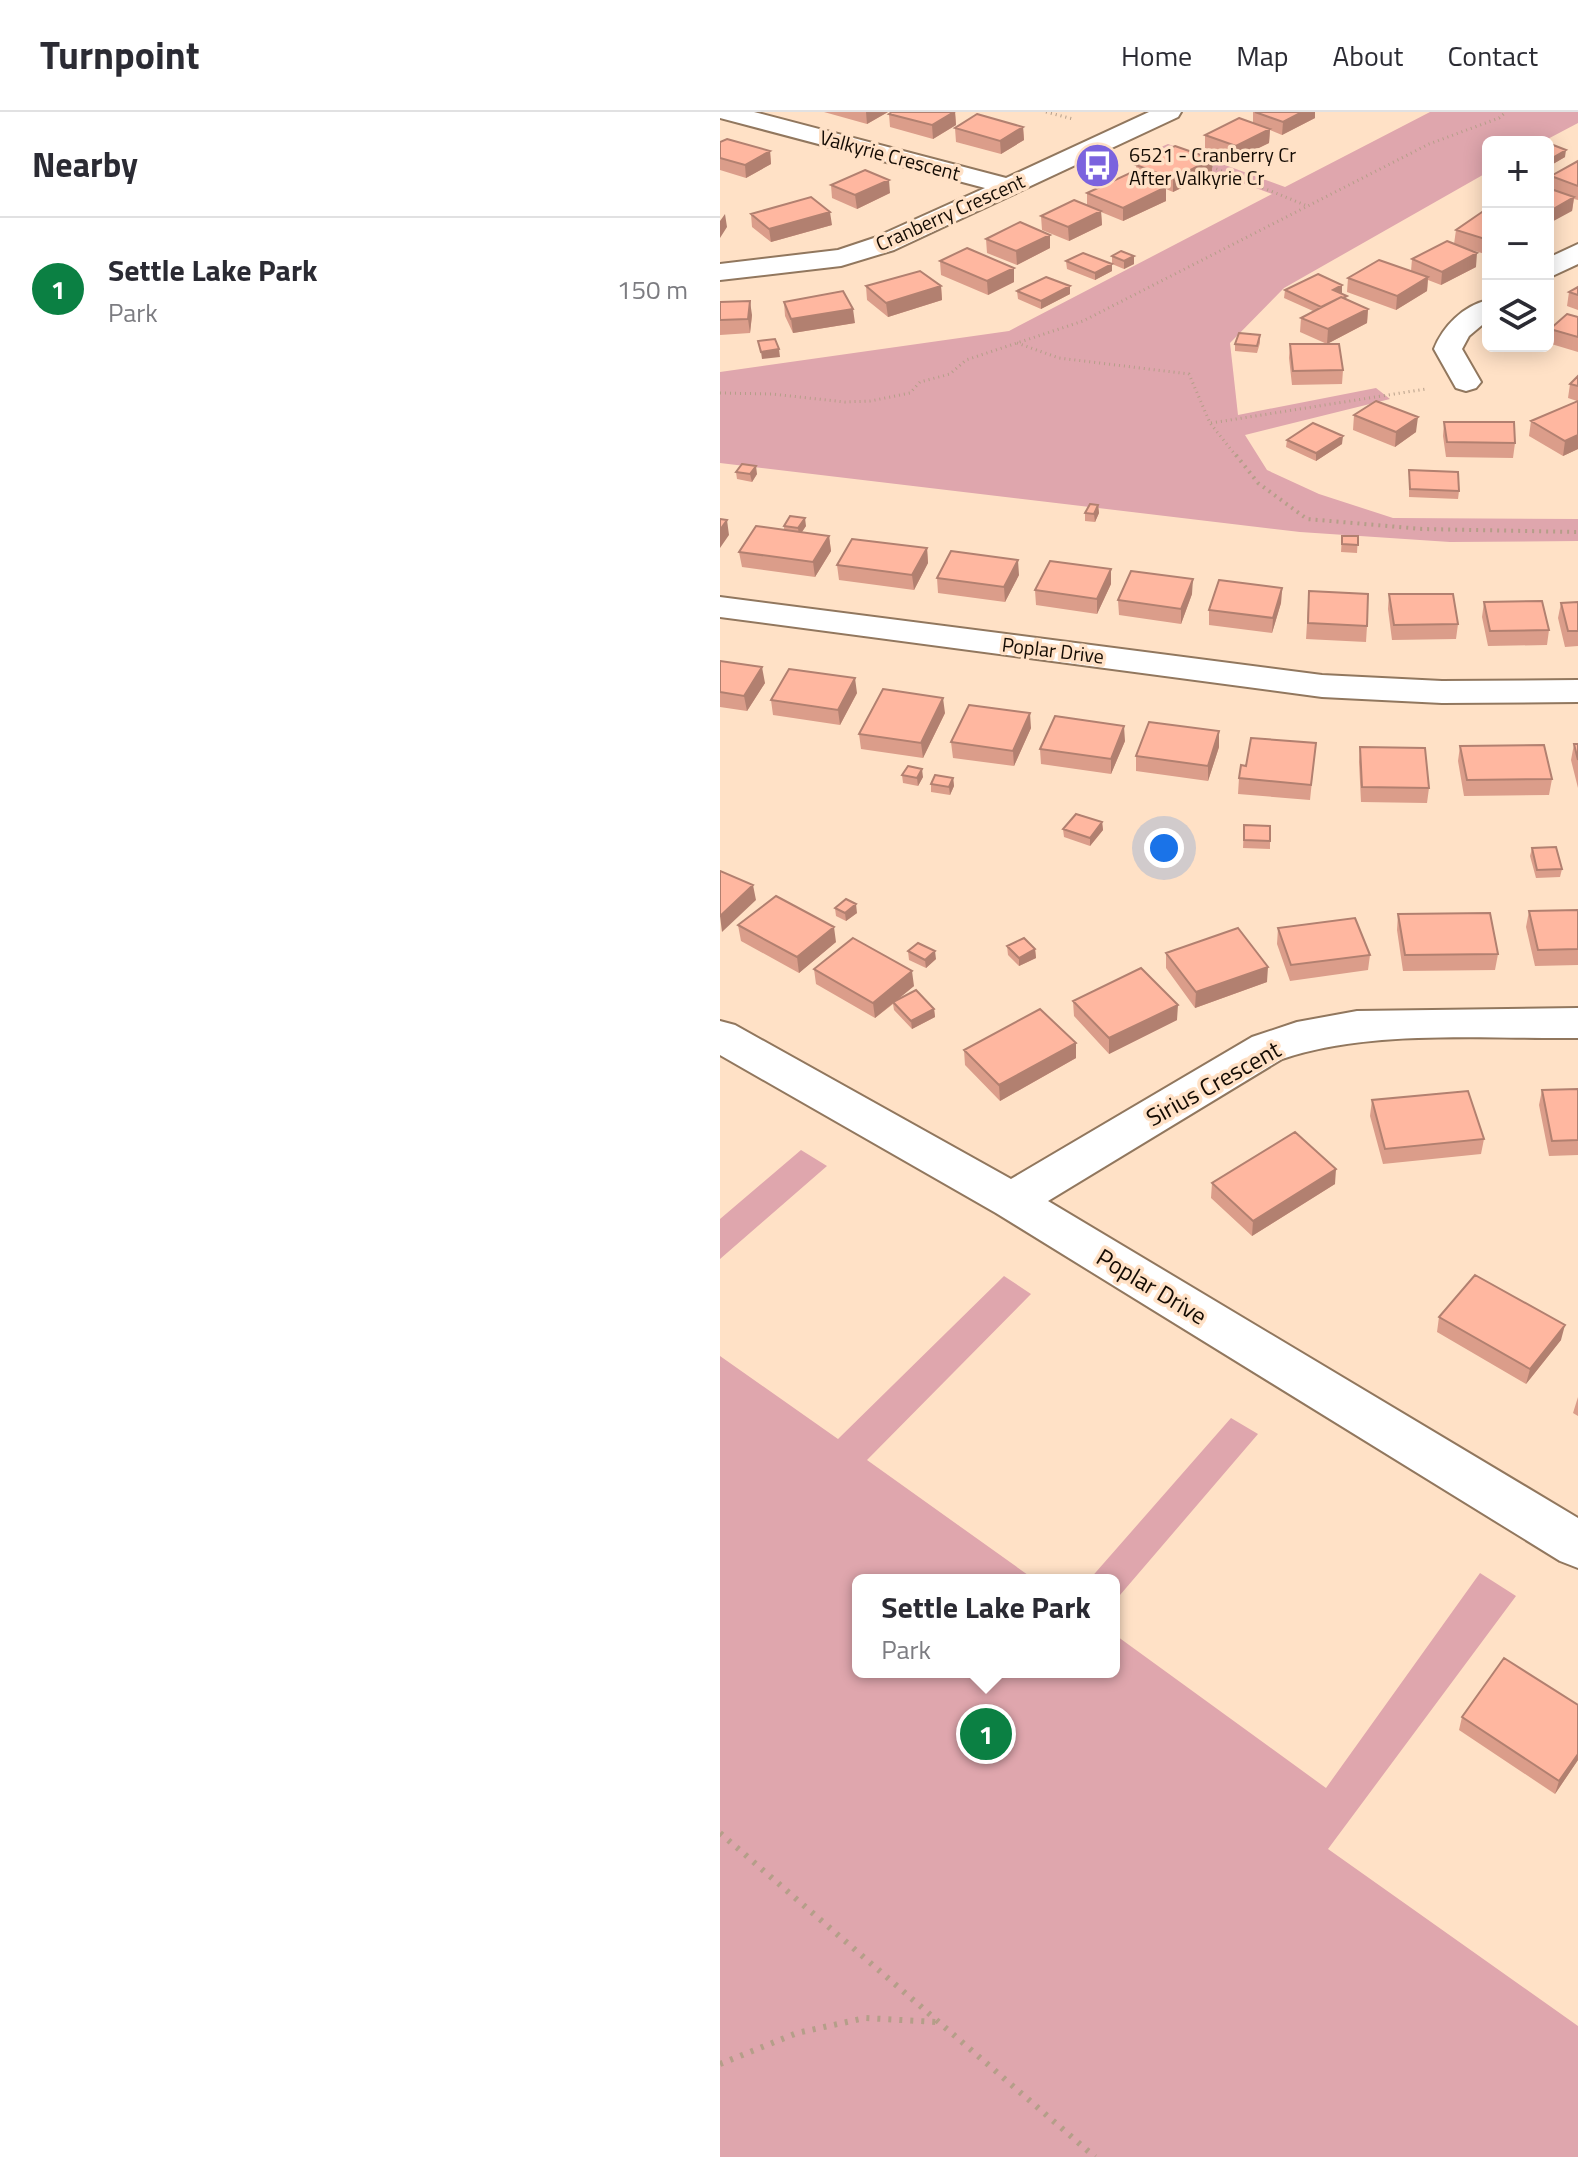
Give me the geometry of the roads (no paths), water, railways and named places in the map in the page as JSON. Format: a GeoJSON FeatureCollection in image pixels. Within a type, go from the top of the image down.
{"type":"FeatureCollection","features":[{"type":"Feature","properties":{"kind":"street","name":"Valkyrie Crescent"},"geometry":{"type":"LineString","coordinates":[[726,112],[1008,186]]}},
{"type":"Feature","properties":{"kind":"street","name":"Cranberry Crescent"},"geometry":{"type":"LineString","coordinates":[[720,272],[841,258],[884,244],[1169,112]]}},
{"type":"Feature","properties":{"kind":"street"},"geometry":{"type":"LineString","coordinates":[[1554,266],[1578,252]]}},
{"type":"Feature","properties":{"kind":"street"},"geometry":{"type":"LineString","coordinates":[[1466,382],[1448,349],[1461,327],[1482,312]]}},
{"type":"Feature","properties":{"kind":"street","name":"Poplar Drive"},"geometry":{"type":"LineString","coordinates":[[720,607],[1322,686],[1442,692],[1578,691]]}},
{"type":"Feature","properties":{"kind":"street","name":"Sirius Crescent"},"geometry":{"type":"LineString","coordinates":[[1012,1201],[1215,1077],[1267,1048],[1312,1033],[1357,1026],[1578,1023]]}},
{"type":"Feature","properties":{"kind":"street","name":"Poplar Drive"},"geometry":{"type":"LineString","coordinates":[[720,1036],[1012,1201],[1578,1545]]}},
{"type":"Feature","properties":{"kind":"place","name":"6521 - Cranberry Cr After Valkyrie Cr"},"geometry":{"type":"Point","coordinates":[1098,166]}},
{"type":"Feature","properties":{"kind":"place","name":"Settle Lake Park"},"geometry":{"type":"Point","coordinates":[986,1734]}}]}
